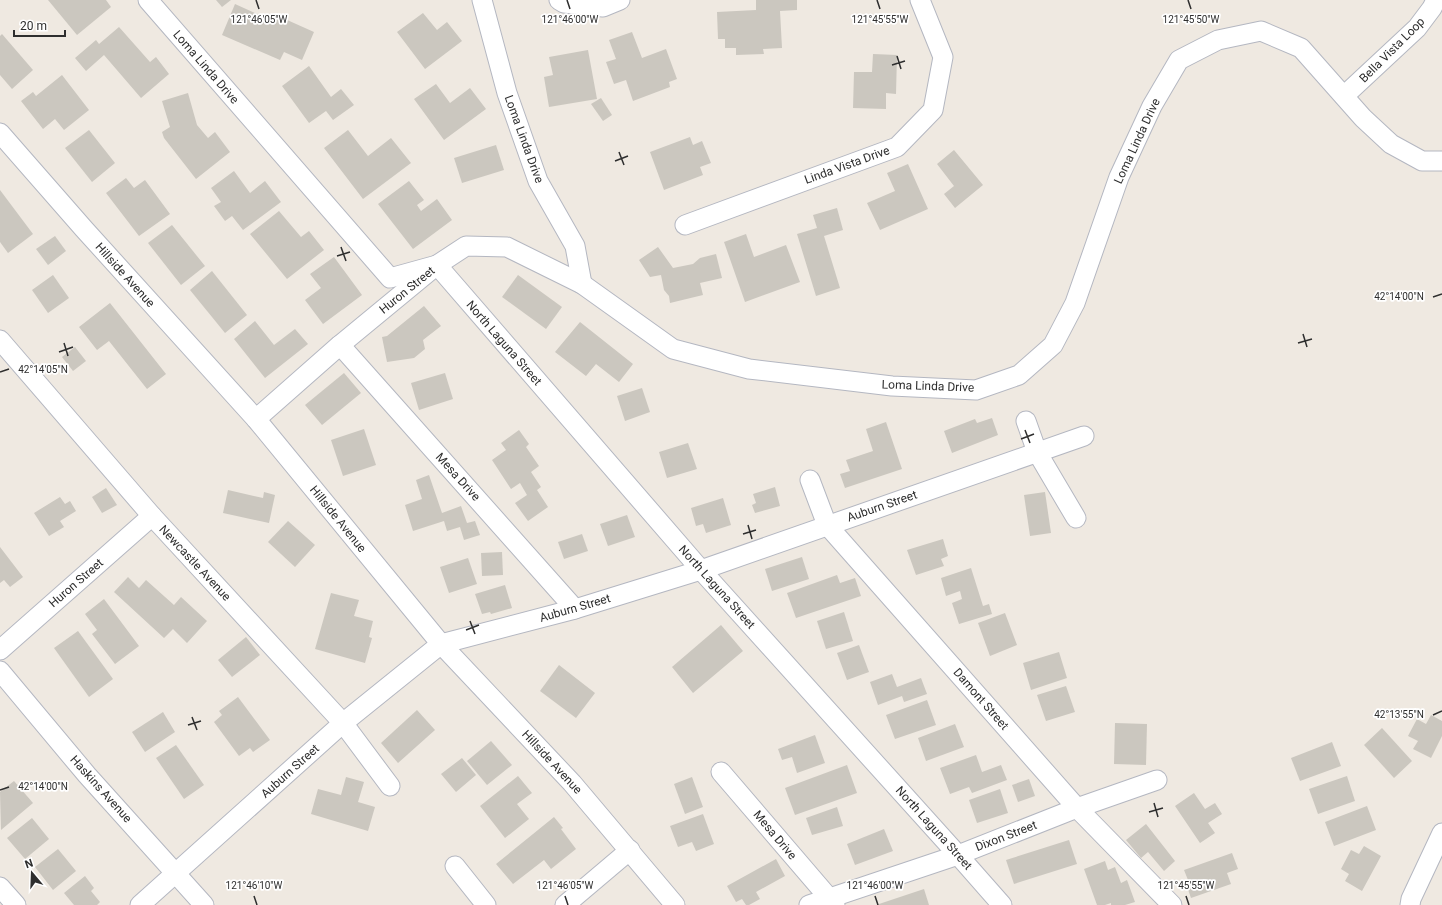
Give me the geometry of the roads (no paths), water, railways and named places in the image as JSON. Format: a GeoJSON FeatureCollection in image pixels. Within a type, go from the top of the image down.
{"type":"FeatureCollection","features":[{"type":"Feature","properties":{"kind":"street","name":"Loma Linda Drive"},"geometry":{"type":"LineString","coordinates":[[148,0],[390,278],[437,265]]}},
{"type":"Feature","properties":{"kind":"street","name":"Loma Linda Drive"},"geometry":{"type":"LineString","coordinates":[[482,0],[507,93],[538,181],[575,246],[582,284],[673,350],[749,369],[892,386],[976,390],[1018,375],[1053,345],[1075,303],[1119,177],[1152,106],[1179,60],[1218,40],[1261,31],[1301,48],[1363,118],[1391,144],[1422,161],[1442,161]]}},
{"type":"Feature","properties":{"kind":"street"},"geometry":{"type":"LineString","coordinates":[[559,0],[564,3],[603,7],[620,0]]}},
{"type":"Feature","properties":{"kind":"street","name":"Linda Vista Drive"},"geometry":{"type":"LineString","coordinates":[[685,225],[897,147],[933,110],[943,57],[920,0]]}},
{"type":"Feature","properties":{"kind":"street","name":"Bella Vista Loop"},"geometry":{"type":"LineString","coordinates":[[1344,96],[1417,28],[1436,0]]}},
{"type":"Feature","properties":{"kind":"street","name":"Hillside Avenue"},"geometry":{"type":"LineString","coordinates":[[0,133],[84,229],[256,419],[441,644],[572,783],[675,905]]}},
{"type":"Feature","properties":{"kind":"street","name":"Huron Street"},"geometry":{"type":"LineString","coordinates":[[256,419],[340,345],[437,265],[466,246],[507,246],[582,284]]}},
{"type":"Feature","properties":{"kind":"street","name":"North Laguna Street"},"geometry":{"type":"LineString","coordinates":[[437,265],[700,570],[1002,905]]}},
{"type":"Feature","properties":{"kind":"street","name":"Newcastle Avenue"},"geometry":{"type":"LineString","coordinates":[[0,340],[152,516],[343,723],[390,786]]}},
{"type":"Feature","properties":{"kind":"street","name":"Mesa Drive"},"geometry":{"type":"LineString","coordinates":[[340,345],[575,609]]}},
{"type":"Feature","properties":{"kind":"street"},"geometry":{"type":"LineString","coordinates":[[1026,421],[1037,452],[1076,518]]}},
{"type":"Feature","properties":{"kind":"street","name":"Auburn Street"},"geometry":{"type":"LineString","coordinates":[[140,905],[343,723],[441,644],[575,609],[700,570],[1084,436]]}},
{"type":"Feature","properties":{"kind":"street","name":"Damont Street"},"geometry":{"type":"LineString","coordinates":[[810,480],[827,525],[1077,808],[1172,905]]}},
{"type":"Feature","properties":{"kind":"street","name":"Huron Street"},"geometry":{"type":"LineString","coordinates":[[0,650],[152,516]]}},
{"type":"Feature","properties":{"kind":"street","name":"Haskins Avenue"},"geometry":{"type":"LineString","coordinates":[[0,671],[87,775],[204,905]]}},
{"type":"Feature","properties":{"kind":"street","name":"Mesa Drive"},"geometry":{"type":"LineString","coordinates":[[721,772],[832,902]]}},
{"type":"Feature","properties":{"kind":"street","name":"Dixon Street"},"geometry":{"type":"LineString","coordinates":[[809,905],[832,902],[958,855],[1077,808],[1157,780]]}},
{"type":"Feature","properties":{"kind":"street"},"geometry":{"type":"LineString","coordinates":[[1410,905],[1442,833]]}},
{"type":"Feature","properties":{"kind":"street"},"geometry":{"type":"LineString","coordinates":[[565,905],[630,850]]}},
{"type":"Feature","properties":{"kind":"street"},"geometry":{"type":"LineString","coordinates":[[455,866],[486,905]]}},
{"type":"Feature","properties":{"kind":"street"},"geometry":{"type":"LineString","coordinates":[[0,887],[16,905]]}}]}
